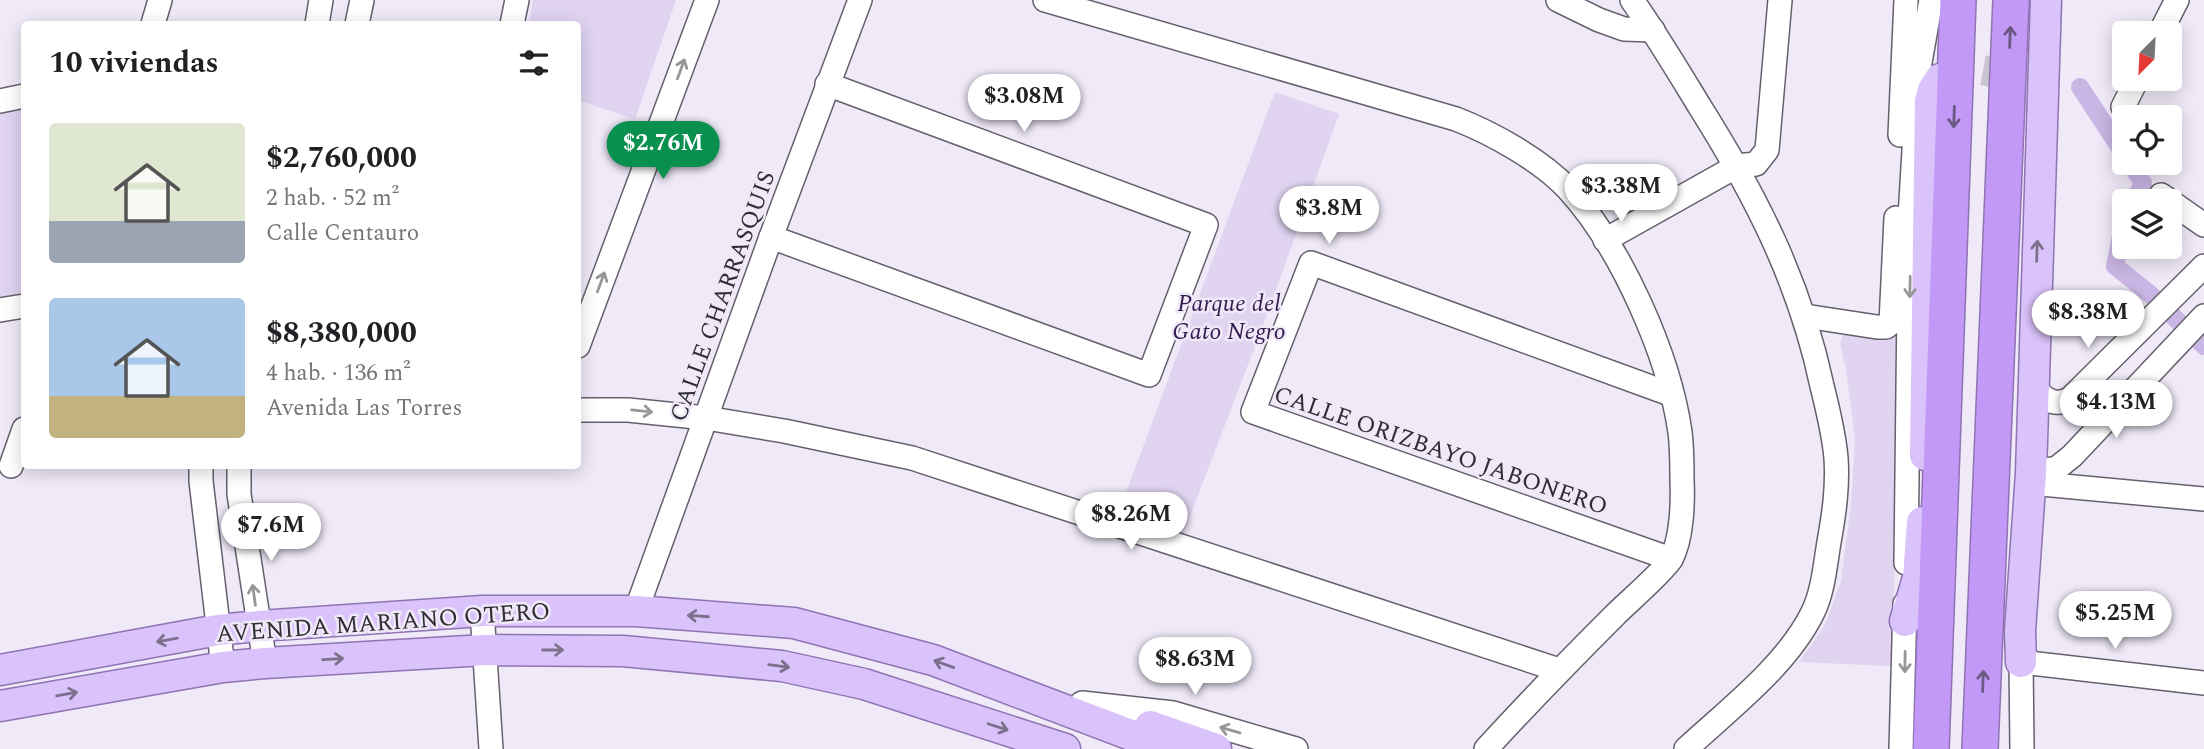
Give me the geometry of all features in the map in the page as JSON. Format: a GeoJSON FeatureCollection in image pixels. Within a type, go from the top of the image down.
{"type":"FeatureCollection","features":[{"type":"Feature","properties":{"kind":"highway"},"geometry":{"type":"LineString","coordinates":[[1931,749],[1958,0]]}},
{"type":"Feature","properties":{"kind":"highway"},"geometry":{"type":"LineString","coordinates":[[1980,749],[2011,0]]}},
{"type":"Feature","properties":{"kind":"main road"},"geometry":{"type":"LineString","coordinates":[[2021,662],[2020,631],[2031,478],[2046,0]]}},
{"type":"Feature","properties":{"kind":"main road"},"geometry":{"type":"LineString","coordinates":[[1905,621],[1918,578],[1922,543],[1929,74]]}},
{"type":"Feature","properties":{"kind":"main road"},"geometry":{"type":"LineString","coordinates":[[2016,87],[2024,108],[2013,272],[2006,478],[2012,596],[2020,631]]}},
{"type":"Feature","properties":{"kind":"main road","name":"AVENIDA MARIANO OTERO"},"geometry":{"type":"LineString","coordinates":[[0,670],[218,630],[259,626],[482,611],[636,611],[793,623],[933,660],[1168,749]]}},
{"type":"Feature","properties":{"kind":"main road","name":"AVENIDA MARIANO OTERO"},"geometry":{"type":"LineString","coordinates":[[0,706],[223,667],[265,663],[485,650],[622,651],[782,666],[864,684],[1065,749]]}},
{"type":"Feature","properties":{"kind":"main road"},"geometry":{"type":"LineString","coordinates":[[1030,696],[1082,703],[1216,749]]}},
{"type":"Feature","properties":{"kind":"street"},"geometry":{"type":"LineString","coordinates":[[154,21],[159,0]]}},
{"type":"Feature","properties":{"kind":"street"},"geometry":{"type":"LineString","coordinates":[[318,21],[321,0]]}},
{"type":"Feature","properties":{"kind":"street"},"geometry":{"type":"LineString","coordinates":[[358,21],[362,0]]}},
{"type":"Feature","properties":{"kind":"street"},"geometry":{"type":"LineString","coordinates":[[513,21],[517,0]]}},
{"type":"Feature","properties":{"kind":"street"},"geometry":{"type":"LineString","coordinates":[[581,338],[707,0]]}},
{"type":"Feature","properties":{"kind":"street","name":"CALLE CHARRASQUIS"},"geometry":{"type":"LineString","coordinates":[[636,611],[860,0]]}},
{"type":"Feature","properties":{"kind":"street"},"geometry":{"type":"LineString","coordinates":[[1045,0],[1456,119],[1483,130],[1530,159],[1567,188],[1605,240],[1644,312],[1659,348],[1679,431],[1683,499],[1679,531],[1671,559],[1559,670],[1486,749]]}},
{"type":"Feature","properties":{"kind":"street"},"geometry":{"type":"LineString","coordinates":[[1558,0],[1624,29],[1653,30]]}},
{"type":"Feature","properties":{"kind":"street"},"geometry":{"type":"LineString","coordinates":[[1632,0],[1737,166],[1766,221],[1805,316],[1831,423],[1836,458],[1833,518],[1819,595],[1805,625],[1776,663],[1686,749]]}},
{"type":"Feature","properties":{"kind":"street"},"geometry":{"type":"LineString","coordinates":[[1605,240],[1737,166],[1756,164],[1767,150],[1780,0]]}},
{"type":"Feature","properties":{"kind":"street"},"geometry":{"type":"LineString","coordinates":[[1805,316],[1877,327],[1886,327],[1891,323],[1906,0]]}},
{"type":"Feature","properties":{"kind":"street"},"geometry":{"type":"LineString","coordinates":[[1921,0],[1929,74]]}},
{"type":"Feature","properties":{"kind":"street"},"geometry":{"type":"LineString","coordinates":[[1929,74],[1931,0]]}},
{"type":"Feature","properties":{"kind":"street"},"geometry":{"type":"LineString","coordinates":[[2166,21],[2177,0]]}},
{"type":"Feature","properties":{"kind":"street"},"geometry":{"type":"LineString","coordinates":[[771,237],[1149,375],[1206,225],[827,84]]}},
{"type":"Feature","properties":{"kind":"street"},"geometry":{"type":"LineString","coordinates":[[0,101],[21,97]]}},
{"type":"Feature","properties":{"kind":"street"},"geometry":{"type":"LineString","coordinates":[[2182,210],[2204,225]]}},
{"type":"Feature","properties":{"kind":"street","name":"CALLE ORIZBAYO JABONERO"},"geometry":{"type":"LineString","coordinates":[[1670,394],[1311,263],[1253,412],[1671,559]]}},
{"type":"Feature","properties":{"kind":"street"},"geometry":{"type":"LineString","coordinates":[[2033,388],[2051,402],[2067,401],[2204,266]]}},
{"type":"Feature","properties":{"kind":"street"},"geometry":{"type":"LineString","coordinates":[[0,310],[21,306]]}},
{"type":"Feature","properties":{"kind":"street"},"geometry":{"type":"LineString","coordinates":[[2031,478],[2057,468],[2072,456],[2204,316]]}},
{"type":"Feature","properties":{"kind":"street"},"geometry":{"type":"LineString","coordinates":[[2142,327],[2168,352]]}},
{"type":"Feature","properties":{"kind":"street"},"geometry":{"type":"LineString","coordinates":[[581,410],[628,410],[706,418],[864,446],[960,472],[1559,670]]}},
{"type":"Feature","properties":{"kind":"street"},"geometry":{"type":"LineString","coordinates":[[12,466],[21,438]]}},
{"type":"Feature","properties":{"kind":"street"},"geometry":{"type":"LineString","coordinates":[[201,469],[223,667]]}},
{"type":"Feature","properties":{"kind":"street"},"geometry":{"type":"LineString","coordinates":[[239,469],[239,494],[265,663]]}},
{"type":"Feature","properties":{"kind":"street"},"geometry":{"type":"LineString","coordinates":[[2031,478],[2204,499]]}},
{"type":"Feature","properties":{"kind":"street"},"geometry":{"type":"LineString","coordinates":[[482,611],[491,749]]}},
{"type":"Feature","properties":{"kind":"street"},"geometry":{"type":"LineString","coordinates":[[1901,749],[1905,621]]}},
{"type":"Feature","properties":{"kind":"street"},"geometry":{"type":"LineString","coordinates":[[2022,749],[2021,662],[2204,683]]}},
{"type":"Feature","properties":{"kind":"street"},"geometry":{"type":"LineString","coordinates":[[1082,703],[1172,713],[1296,749]]}},
{"type":"Feature","properties":{"kind":"green space"},"geometry":{"type":"Polygon","coordinates":[[[533,0],[676,0],[635,119],[581,101],[581,21],[530,21],[533,0]]]}},
{"type":"Feature","properties":{"kind":"green space","name":"Parque del Gato Negro"},"geometry":{"type":"Polygon","coordinates":[[[1275,92],[1339,114],[1264,323],[1182,537],[1117,517],[1275,92]]]}},
{"type":"Feature","properties":{"kind":"green space"},"geometry":{"type":"Polygon","coordinates":[[[21,108],[21,293],[0,297],[0,111],[21,108]]]}},
{"type":"Feature","properties":{"kind":"green space"},"geometry":{"type":"Polygon","coordinates":[[[1845,331],[1903,336],[1891,666],[1799,662],[1825,625],[1841,581],[1851,504],[1855,439],[1840,343],[1845,331]]]}},
{"type":"Feature","properties":{"kind":"waterway"},"geometry":{"type":"LineString","coordinates":[[2080,87],[2112,136]]}},
{"type":"Feature","properties":{"kind":"waterway"},"geometry":{"type":"LineString","coordinates":[[2138,175],[2143,183],[2140,189]]}},
{"type":"Feature","properties":{"kind":"waterway"},"geometry":{"type":"LineString","coordinates":[[2116,259],[2115,266],[2150,294],[2204,346]]}},
{"type":"Feature","properties":{"kind":"tunnel"},"geometry":{"type":"LineString","coordinates":[[1940,79],[1969,69],[1989,71],[2016,87]]}}]}
